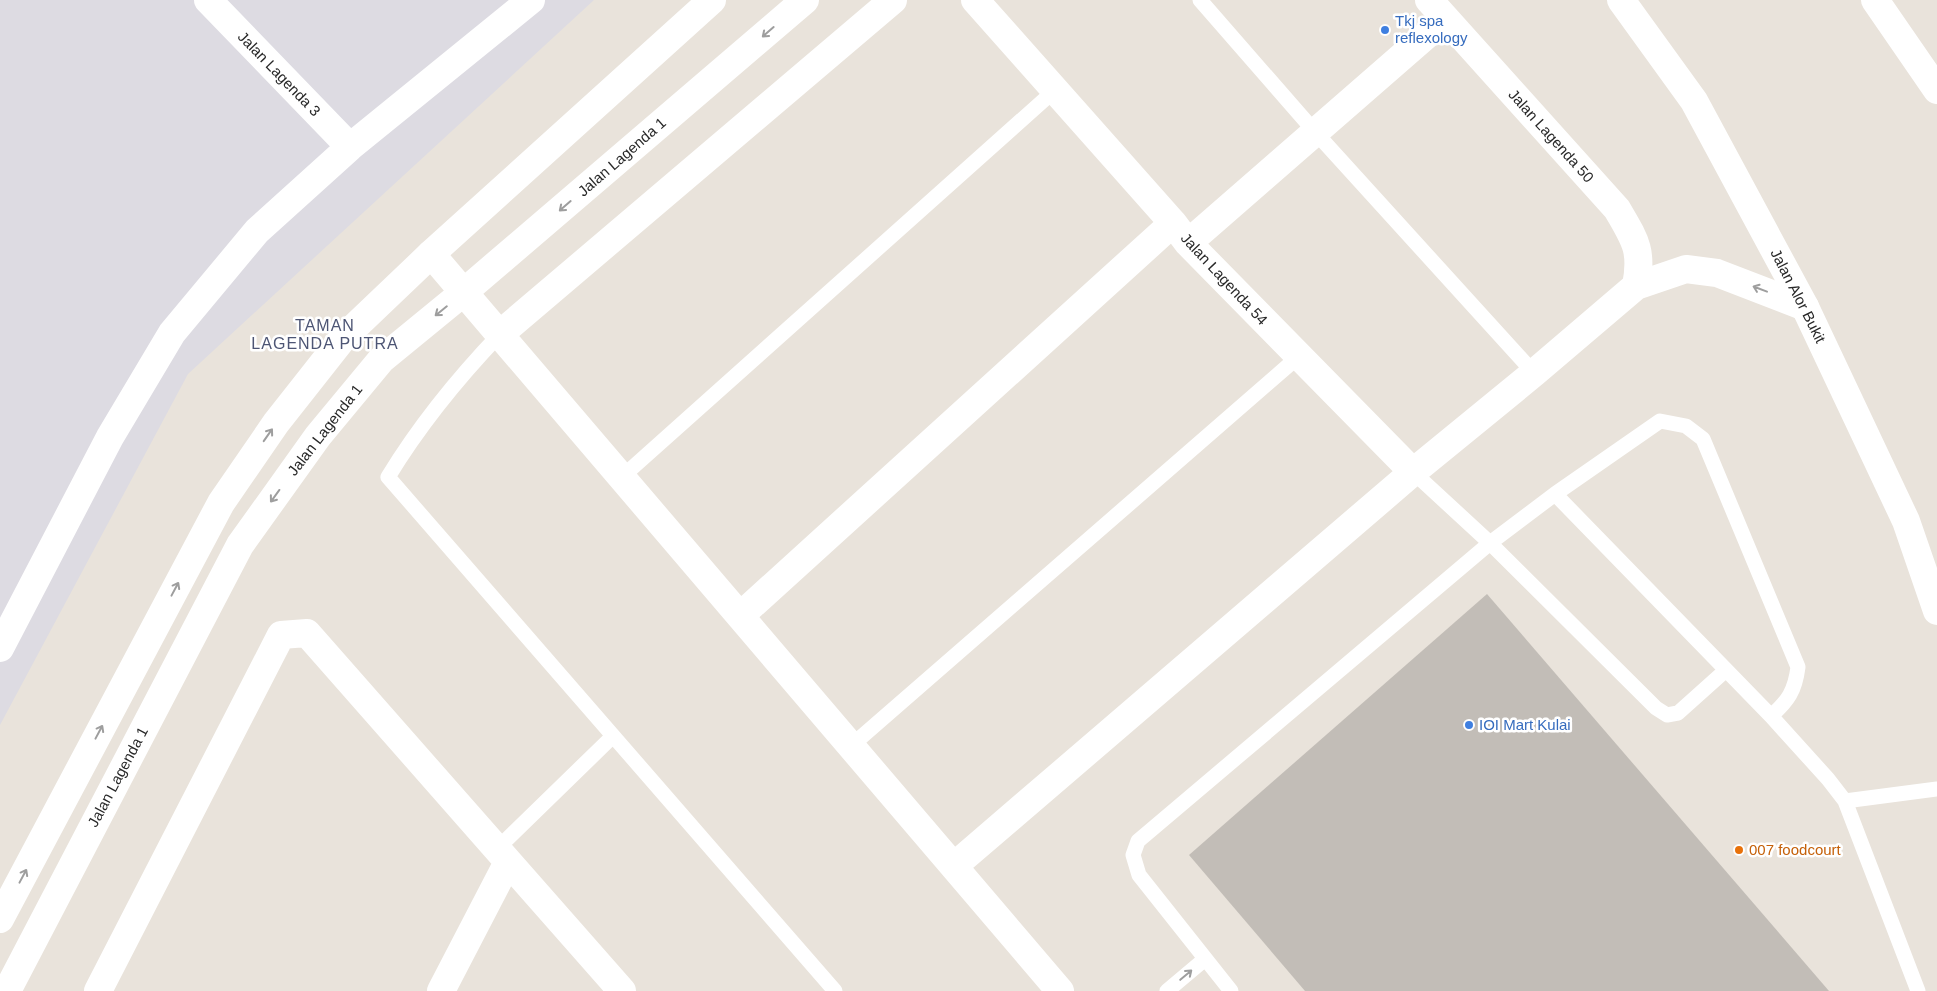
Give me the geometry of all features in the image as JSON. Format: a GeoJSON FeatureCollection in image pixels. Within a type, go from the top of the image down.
{"type":"FeatureCollection","features":[{"type":"Feature","properties":{"kind":"street","name":"Jalan Lagenda 3"},"geometry":{"type":"LineString","coordinates":[[208,0],[350,147]]}},
{"type":"Feature","properties":{"kind":"street"},"geometry":{"type":"LineString","coordinates":[[0,648],[110,437],[172,333],[257,231],[350,147],[530,0]]}},
{"type":"Feature","properties":{"kind":"street"},"geometry":{"type":"LineString","coordinates":[[0,919],[221,503],[276,423],[343,338],[431,254],[712,0]]}},
{"type":"Feature","properties":{"kind":"street","name":"Jalan Lagenda 1"},"geometry":{"type":"LineString","coordinates":[[7,991],[240,545],[318,436],[381,360],[464,292],[805,0]]}},
{"type":"Feature","properties":{"kind":"street"},"geometry":{"type":"LineString","coordinates":[[500,334],[894,0]]}},
{"type":"Feature","properties":{"kind":"street","name":"Jalan Lagenda 54"},"geometry":{"type":"LineString","coordinates":[[975,0],[1181,233],[1298,357],[1413,472]]}},
{"type":"Feature","properties":{"kind":"street","name":"Jalan Alor Bukit"},"geometry":{"type":"LineString","coordinates":[[1621,0],[1694,101],[1805,307],[1906,521],[1937,611]]}},
{"type":"Feature","properties":{"kind":"street"},"geometry":{"type":"LineString","coordinates":[[1875,0],[1937,90]]}},
{"type":"Feature","properties":{"kind":"street"},"geometry":{"type":"LineString","coordinates":[[740,616],[1181,233],[1316,133],[1437,10]]}},
{"type":"Feature","properties":{"kind":"street","name":"Jalan Lagenda 50"},"geometry":{"type":"LineString","coordinates":[[1437,10],[1617,209],[1634,238],[1640,264],[1636,286]]}},
{"type":"Feature","properties":{"kind":"street"},"geometry":{"type":"LineString","coordinates":[[431,254],[1060,991]]}},
{"type":"Feature","properties":{"kind":"street"},"geometry":{"type":"LineString","coordinates":[[954,866],[1413,472],[1636,286],[1686,269],[1718,273],[1805,307]]}},
{"type":"Feature","properties":{"kind":"street"},"geometry":{"type":"LineString","coordinates":[[98,991],[281,634],[307,633],[622,991]]}},
{"type":"Feature","properties":{"kind":"street"},"geometry":{"type":"LineString","coordinates":[[441,991],[503,856]]}},
{"type":"Feature","properties":{"kind":"lane"},"geometry":{"type":"LineString","coordinates":[[1200,0],[1316,133],[1534,373]]}},
{"type":"Feature","properties":{"kind":"lane"},"geometry":{"type":"LineString","coordinates":[[622,477],[1054,91]]}},
{"type":"Feature","properties":{"kind":"lane"},"geometry":{"type":"LineString","coordinates":[[500,334],[474,361],[440,404],[404,451],[388,477],[835,991]]}},
{"type":"Feature","properties":{"kind":"lane"},"geometry":{"type":"LineString","coordinates":[[851,746],[1298,357]]}},
{"type":"Feature","properties":{"kind":"lane"},"geometry":{"type":"LineString","coordinates":[[1231,991],[1139,875],[1133,855],[1138,840],[1490,543],[1555,494],[1660,421],[1686,426],[1703,440],[1798,667],[1796,684],[1785,703],[1771,716]]}},
{"type":"Feature","properties":{"kind":"lane","name":"Jalan Lagenda 54"},"geometry":{"type":"LineString","coordinates":[[1413,472],[1490,543],[1656,708],[1668,715],[1678,713],[1726,670]]}},
{"type":"Feature","properties":{"kind":"lane"},"geometry":{"type":"LineString","coordinates":[[1555,494],[1771,716],[1828,779],[1845,801],[1918,991]]}},
{"type":"Feature","properties":{"kind":"lane"},"geometry":{"type":"LineString","coordinates":[[503,856],[613,736]]}},
{"type":"Feature","properties":{"kind":"lane"},"geometry":{"type":"LineString","coordinates":[[1845,801],[1937,789]]}},
{"type":"Feature","properties":{"kind":"lane"},"geometry":{"type":"LineString","coordinates":[[1167,991],[1205,959]]}},
{"type":"Feature","properties":{"kind":"shaded area"},"geometry":{"type":"Polygon","coordinates":[[[0,0],[594,0],[188,374],[0,725],[0,0]]]}},
{"type":"Feature","properties":{"kind":"building","name":"IOI Mart Kulai"},"geometry":{"type":"Polygon","coordinates":[[[1487,594],[1829,991],[1305,991],[1189,855],[1487,594]]]}},
{"type":"Feature","properties":{"kind":"place","name":"Tkj spa reflexology"},"geometry":{"type":"Point","coordinates":[1385,30]}},
{"type":"Feature","properties":{"kind":"place","name":"IOI Mart Kulai"},"geometry":{"type":"Point","coordinates":[1469,725]}},
{"type":"Feature","properties":{"kind":"place","name":"007 foodcourt"},"geometry":{"type":"Point","coordinates":[1739,850]}},
{"type":"Feature","properties":{"kind":"district","name":"TAMAN LAGENDA PUTRA"},"geometry":{"type":"Point","coordinates":[325,334]}}]}
